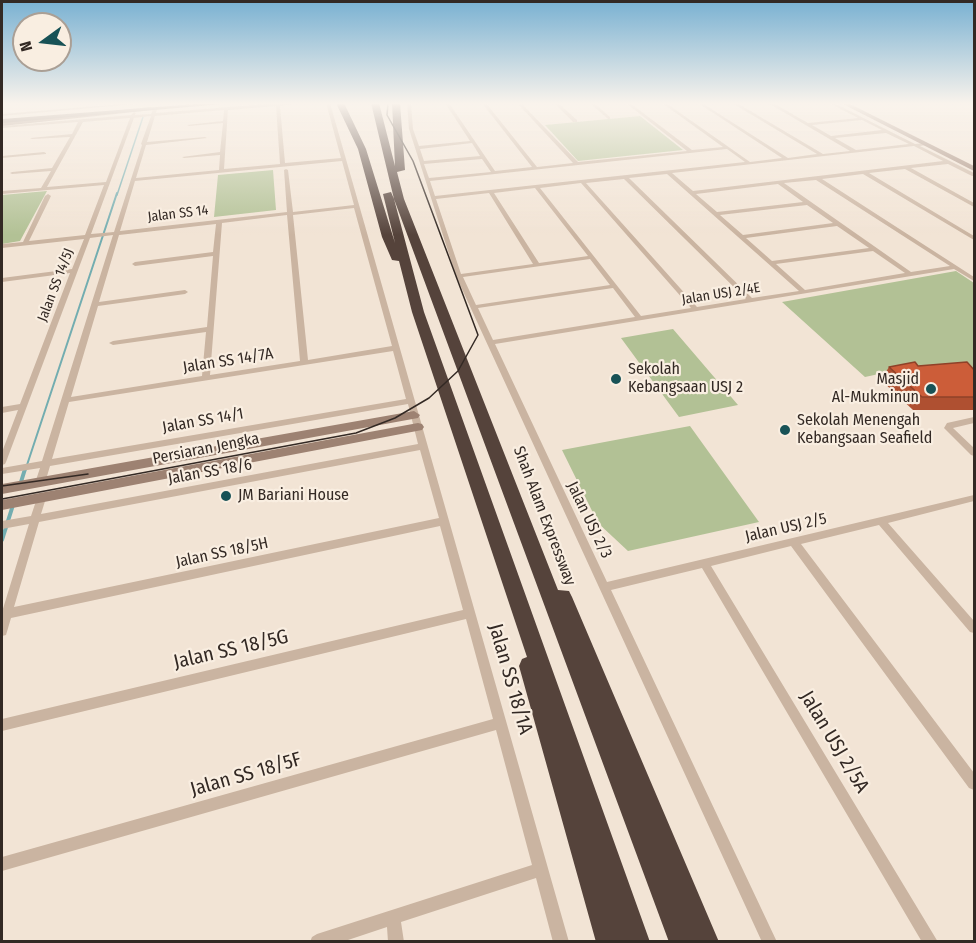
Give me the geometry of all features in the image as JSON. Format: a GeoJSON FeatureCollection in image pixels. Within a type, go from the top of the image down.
{"type":"FeatureCollection","features":[{"type":"Feature","properties":{"kind":"highway"},"geometry":{"type":"LineString","coordinates":[[358,147],[371,177],[387,237],[418,312]]}},
{"type":"Feature","properties":{"kind":"highway","name":"Shah Alam Expressway"},"geometry":{"type":"LineString","coordinates":[[380,147],[418,312],[636,942]]}},
{"type":"Feature","properties":{"kind":"highway","name":"Shah Alam Expressway"},"geometry":{"type":"LineString","coordinates":[[383,147],[399,199],[683,942]]}},
{"type":"Feature","properties":{"kind":"highway"},"geometry":{"type":"LineString","coordinates":[[397,147],[399,199]]}},
{"type":"Feature","properties":{"kind":"highway"},"geometry":{"type":"LineString","coordinates":[[516,505],[567,607],[705,942]]}},
{"type":"Feature","properties":{"kind":"highway"},"geometry":{"type":"LineString","coordinates":[[486,508],[574,825],[610,942]]}},
{"type":"Feature","properties":{"kind":"main road"},"geometry":{"type":"LineString","coordinates":[[930,147],[975,169]]}},
{"type":"Feature","properties":{"kind":"main road"},"geometry":{"type":"LineString","coordinates":[[942,147],[975,163]]}},
{"type":"Feature","properties":{"kind":"main road","name":"Persiaran Jengka"},"geometry":{"type":"LineString","coordinates":[[10,504],[416,421]]}},
{"type":"Feature","properties":{"kind":"main road","name":"Persiaran Jengka"},"geometry":{"type":"LineString","coordinates":[[13,487],[398,425]]}},
{"type":"Feature","properties":{"kind":"street"},"geometry":{"type":"LineString","coordinates":[[43,189],[66,147]]}},
{"type":"Feature","properties":{"kind":"street","name":"Jalan SS 14/5J"},"geometry":{"type":"LineString","coordinates":[[2,462],[121,147]]}},
{"type":"Feature","properties":{"kind":"street"},"geometry":{"type":"LineString","coordinates":[[40,483],[94,305],[109,234],[132,180],[142,147]]}},
{"type":"Feature","properties":{"kind":"street"},"geometry":{"type":"LineString","coordinates":[[221,171],[223,147]]}},
{"type":"Feature","properties":{"kind":"street"},"geometry":{"type":"LineString","coordinates":[[283,147],[304,362]]}},
{"type":"Feature","properties":{"kind":"street","name":"Jalan SS 18/1A"},"geometry":{"type":"LineString","coordinates":[[341,147],[561,942]]}},
{"type":"Feature","properties":{"kind":"street"},"geometry":{"type":"LineString","coordinates":[[417,148],[426,147]]}},
{"type":"Feature","properties":{"kind":"street"},"geometry":{"type":"LineString","coordinates":[[476,147],[494,173]]}},
{"type":"Feature","properties":{"kind":"street"},"geometry":{"type":"LineString","coordinates":[[519,147],[536,169]]}},
{"type":"Feature","properties":{"kind":"street"},"geometry":{"type":"LineString","coordinates":[[561,147],[577,164]]}},
{"type":"Feature","properties":{"kind":"street"},"geometry":{"type":"LineString","coordinates":[[685,147],[691,152]]}},
{"type":"Feature","properties":{"kind":"street"},"geometry":{"type":"LineString","coordinates":[[768,147],[787,159]]}},
{"type":"Feature","properties":{"kind":"street"},"geometry":{"type":"LineString","coordinates":[[808,147],[822,155]]}},
{"type":"Feature","properties":{"kind":"street"},"geometry":{"type":"LineString","coordinates":[[848,147],[856,152]]}},
{"type":"Feature","properties":{"kind":"street"},"geometry":{"type":"LineString","coordinates":[[433,198],[898,147]]}},
{"type":"Feature","properties":{"kind":"street"},"geometry":{"type":"LineString","coordinates":[[919,147],[975,175]]}},
{"type":"Feature","properties":{"kind":"street","name":"Jalan USJ 2/3"},"geometry":{"type":"LineString","coordinates":[[417,148],[459,276],[770,942]]}},
{"type":"Feature","properties":{"kind":"street"},"geometry":{"type":"LineString","coordinates":[[427,180],[727,148],[749,164]]}},
{"type":"Feature","properties":{"kind":"street"},"geometry":{"type":"LineString","coordinates":[[2,157],[44,153]]}},
{"type":"Feature","properties":{"kind":"street"},"geometry":{"type":"LineString","coordinates":[[184,157],[222,153]]}},
{"type":"Feature","properties":{"kind":"street"},"geometry":{"type":"LineString","coordinates":[[422,163],[483,157]]}},
{"type":"Feature","properties":{"kind":"street"},"geometry":{"type":"LineString","coordinates":[[132,180],[221,171],[285,168],[344,159]]}},
{"type":"Feature","properties":{"kind":"street"},"geometry":{"type":"LineString","coordinates":[[692,193],[949,162]]}},
{"type":"Feature","properties":{"kind":"street"},"geometry":{"type":"LineString","coordinates":[[906,167],[975,205]]}},
{"type":"Feature","properties":{"kind":"street"},"geometry":{"type":"LineString","coordinates":[[12,174],[54,169]]}},
{"type":"Feature","properties":{"kind":"street"},"geometry":{"type":"LineString","coordinates":[[668,172],[804,292]]}},
{"type":"Feature","properties":{"kind":"street"},"geometry":{"type":"LineString","coordinates":[[864,172],[975,238]]}},
{"type":"Feature","properties":{"kind":"street"},"geometry":{"type":"LineString","coordinates":[[625,177],[752,301]]}},
{"type":"Feature","properties":{"kind":"street"},"geometry":{"type":"LineString","coordinates":[[817,178],[975,279]]}},
{"type":"Feature","properties":{"kind":"street"},"geometry":{"type":"LineString","coordinates":[[583,182],[696,310]]}},
{"type":"Feature","properties":{"kind":"street"},"geometry":{"type":"LineString","coordinates":[[2,193],[107,183]]}},
{"type":"Feature","properties":{"kind":"street"},"geometry":{"type":"LineString","coordinates":[[780,183],[911,275]]}},
{"type":"Feature","properties":{"kind":"street"},"geometry":{"type":"LineString","coordinates":[[537,187],[640,319]]}},
{"type":"Feature","properties":{"kind":"street"},"geometry":{"type":"LineString","coordinates":[[490,192],[537,265]]}},
{"type":"Feature","properties":{"kind":"street"},"geometry":{"type":"LineString","coordinates":[[25,243],[48,196]]}},
{"type":"Feature","properties":{"kind":"street"},"geometry":{"type":"LineString","coordinates":[[715,214],[808,203]]}},
{"type":"Feature","properties":{"kind":"street","name":"Jalan SS 14"},"geometry":{"type":"LineString","coordinates":[[2,246],[357,206]]}},
{"type":"Feature","properties":{"kind":"street"},"geometry":{"type":"LineString","coordinates":[[206,378],[219,221]]}},
{"type":"Feature","properties":{"kind":"street"},"geometry":{"type":"LineString","coordinates":[[742,237],[839,224]]}},
{"type":"Feature","properties":{"kind":"street"},"geometry":{"type":"LineString","coordinates":[[771,263],[874,249]]}},
{"type":"Feature","properties":{"kind":"street"},"geometry":{"type":"LineString","coordinates":[[135,264],[215,254]]}},
{"type":"Feature","properties":{"kind":"street"},"geometry":{"type":"LineString","coordinates":[[459,276],[592,257]]}},
{"type":"Feature","properties":{"kind":"street","name":"Jalan USJ 2/4E"},"geometry":{"type":"LineString","coordinates":[[490,343],[956,267]]}},
{"type":"Feature","properties":{"kind":"street"},"geometry":{"type":"LineString","coordinates":[[2,290],[4,279],[74,271]]}},
{"type":"Feature","properties":{"kind":"street"},"geometry":{"type":"LineString","coordinates":[[473,307],[615,286]]}},
{"type":"Feature","properties":{"kind":"street"},"geometry":{"type":"LineString","coordinates":[[94,305],[185,292]]}},
{"type":"Feature","properties":{"kind":"street"},"geometry":{"type":"LineString","coordinates":[[113,343],[210,329]]}},
{"type":"Feature","properties":{"kind":"street","name":"Jalan SS 14/7A"},"geometry":{"type":"LineString","coordinates":[[65,400],[396,348]]}},
{"type":"Feature","properties":{"kind":"street","name":"Jalan SS 14/1"},"geometry":{"type":"LineString","coordinates":[[2,471],[410,401]]}},
{"type":"Feature","properties":{"kind":"street"},"geometry":{"type":"LineString","coordinates":[[2,410],[23,406]]}},
{"type":"Feature","properties":{"kind":"street"},"geometry":{"type":"LineString","coordinates":[[975,420],[950,425],[948,428],[975,453]]}},
{"type":"Feature","properties":{"kind":"street","name":"Jalan SS 18/6"},"geometry":{"type":"LineString","coordinates":[[2,525],[424,446]]}},
{"type":"Feature","properties":{"kind":"street"},"geometry":{"type":"LineString","coordinates":[[2,631],[41,498]]}},
{"type":"Feature","properties":{"kind":"street"},"geometry":{"type":"LineString","coordinates":[[970,500],[975,510]]}},
{"type":"Feature","properties":{"kind":"street","name":"Jalan USJ 2/5"},"geometry":{"type":"LineString","coordinates":[[605,587],[970,500]]}},
{"type":"Feature","properties":{"kind":"street","name":"Jalan SS 18/5H"},"geometry":{"type":"LineString","coordinates":[[6,614],[444,521]]}},
{"type":"Feature","properties":{"kind":"street"},"geometry":{"type":"LineString","coordinates":[[881,521],[975,628]]}},
{"type":"Feature","properties":{"kind":"street"},"geometry":{"type":"LineString","coordinates":[[794,542],[975,783]]}},
{"type":"Feature","properties":{"kind":"street","name":"Jalan USJ 2/5A"},"geometry":{"type":"LineString","coordinates":[[704,563],[931,942]]}},
{"type":"Feature","properties":{"kind":"street","name":"Jalan SS 18/5G"},"geometry":{"type":"LineString","coordinates":[[2,725],[470,613]]}},
{"type":"Feature","properties":{"kind":"street","name":"Jalan SS 18/5F"},"geometry":{"type":"LineString","coordinates":[[2,864],[500,723]]}},
{"type":"Feature","properties":{"kind":"street"},"geometry":{"type":"LineString","coordinates":[[317,942],[542,869]]}},
{"type":"Feature","properties":{"kind":"street"},"geometry":{"type":"LineString","coordinates":[[393,917],[396,942]]}},
{"type":"Feature","properties":{"kind":"green space"},"geometry":{"type":"Polygon","coordinates":[[[565,147],[679,147],[683,150],[578,161],[565,147]]]}},
{"type":"Feature","properties":{"kind":"green space"},"geometry":{"type":"Polygon","coordinates":[[[273,170],[276,210],[214,217],[218,175],[273,170]]]}},
{"type":"Feature","properties":{"kind":"green space"},"geometry":{"type":"Polygon","coordinates":[[[47,191],[20,241],[2,244],[2,195],[47,191]]]}},
{"type":"Feature","properties":{"kind":"green space"},"geometry":{"type":"Polygon","coordinates":[[[956,271],[974,283],[974,376],[888,372],[865,377],[782,302],[956,271]]]}},
{"type":"Feature","properties":{"kind":"green space"},"geometry":{"type":"Polygon","coordinates":[[[673,329],[738,405],[679,417],[621,338],[673,329]]]}},
{"type":"Feature","properties":{"kind":"green space"},"geometry":{"type":"Polygon","coordinates":[[[690,426],[759,522],[628,551],[598,523],[562,450],[690,426]]]}},
{"type":"Feature","properties":{"kind":"building"},"geometry":{"type":"Polygon","coordinates":[[[915,362],[918,366],[967,362],[975,371],[975,397],[922,397],[889,367],[915,362]]]}},
{"type":"Feature","properties":{"kind":"waterway"},"geometry":{"type":"LineString","coordinates":[[117,195],[133,147]]}},
{"type":"Feature","properties":{"kind":"waterway"},"geometry":{"type":"LineString","coordinates":[[25,471],[117,193]]}},
{"type":"Feature","properties":{"kind":"waterway"},"geometry":{"type":"LineString","coordinates":[[21,482],[25,469]]}},
{"type":"Feature","properties":{"kind":"waterway"},"geometry":{"type":"LineString","coordinates":[[2,540],[13,505]]}},
{"type":"Feature","properties":{"kind":"tram line"},"geometry":{"type":"LineString","coordinates":[[2,499],[356,433],[395,418],[429,398],[458,371],[478,335],[413,161],[405,147]]}},
{"type":"Feature","properties":{"kind":"tram line"},"geometry":{"type":"LineString","coordinates":[[2,486],[88,474]]}},
{"type":"Feature","properties":{"kind":"place","name":"Sekolah Kebangsaan USJ 2"},"geometry":{"type":"Point","coordinates":[616,379]}},
{"type":"Feature","properties":{"kind":"place","name":"Masjid Al-Mukminun"},"geometry":{"type":"Point","coordinates":[931,389]}},
{"type":"Feature","properties":{"kind":"place","name":"Sekolah Menengah Kebangsaan Seafield"},"geometry":{"type":"Point","coordinates":[785,430]}},
{"type":"Feature","properties":{"kind":"place","name":"JM Bariani House"},"geometry":{"type":"Point","coordinates":[226,496]}}]}
